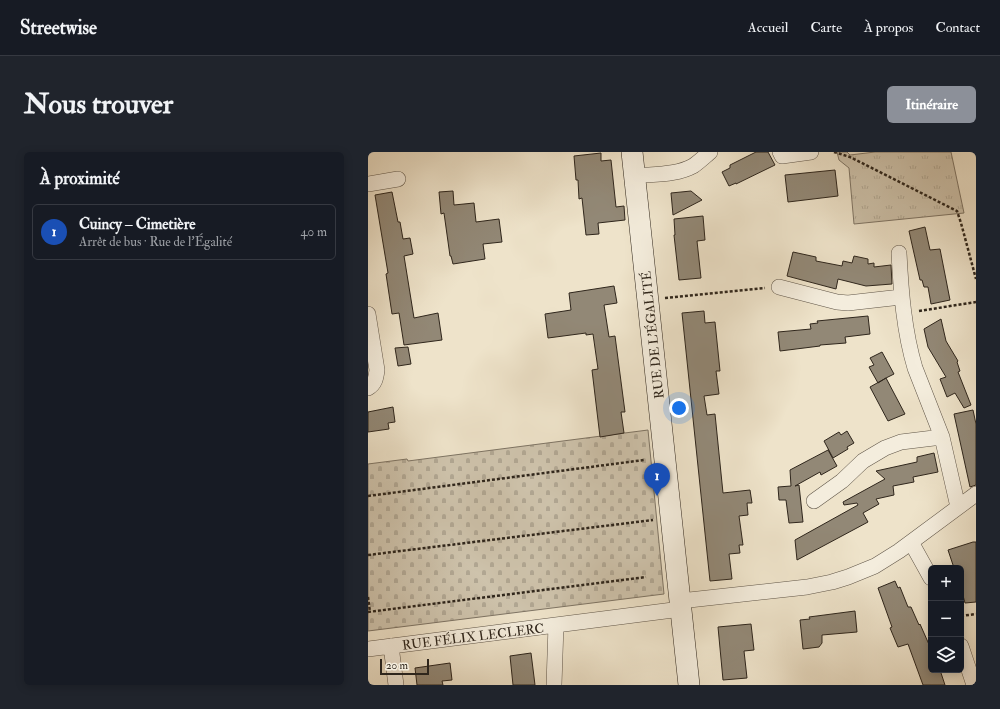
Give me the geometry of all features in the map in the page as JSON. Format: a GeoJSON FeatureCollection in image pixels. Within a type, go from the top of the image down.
{"type":"FeatureCollection","features":[{"type":"Feature","properties":{"kind":"street","name":"RUE DE L'ÉGALITÉ"},"geometry":{"type":"LineString","coordinates":[[632,152],[689,685]]}},
{"type":"Feature","properties":{"kind":"street"},"geometry":{"type":"LineString","coordinates":[[635,176],[684,170],[693,166],[710,152]]}},
{"type":"Feature","properties":{"kind":"street"},"geometry":{"type":"LineString","coordinates":[[780,152],[782,156],[811,152]]}},
{"type":"Feature","properties":{"kind":"street"},"geometry":{"type":"LineString","coordinates":[[368,184],[398,179]]}},
{"type":"Feature","properties":{"kind":"street"},"geometry":{"type":"LineString","coordinates":[[899,254],[901,297],[908,343],[915,368],[942,437],[958,507]]}},
{"type":"Feature","properties":{"kind":"street"},"geometry":{"type":"LineString","coordinates":[[780,287],[837,302],[848,303],[901,297]]}},
{"type":"Feature","properties":{"kind":"street"},"geometry":{"type":"LineString","coordinates":[[368,314],[377,370],[374,384],[368,388]]}},
{"type":"Feature","properties":{"kind":"street"},"geometry":{"type":"LineString","coordinates":[[814,501],[842,482],[862,461],[885,448],[901,442],[942,437]]}},
{"type":"Feature","properties":{"kind":"street","name":"RUE FÉLIX LECLERC"},"geometry":{"type":"LineString","coordinates":[[368,649],[556,625],[832,582],[875,566],[911,542],[976,494]]}},
{"type":"Feature","properties":{"kind":"street"},"geometry":{"type":"LineString","coordinates":[[911,542],[928,573]]}},
{"type":"Feature","properties":{"kind":"street","name":"RUE FÉLIX LECLERC"},"geometry":{"type":"LineString","coordinates":[[554,685],[556,625]]}},
{"type":"Feature","properties":{"kind":"street","name":"RUE FÉLIX LECLERC"},"geometry":{"type":"LineString","coordinates":[[391,646],[396,685]]}},
{"type":"Feature","properties":{"kind":"street"},"geometry":{"type":"LineString","coordinates":[[964,655],[974,685]]}},
{"type":"Feature","properties":{"kind":"path"},"geometry":{"type":"LineString","coordinates":[[834,152],[850,157],[956,211],[976,279]]}},
{"type":"Feature","properties":{"kind":"path"},"geometry":{"type":"LineString","coordinates":[[648,299],[780,287]]}},
{"type":"Feature","properties":{"kind":"path"},"geometry":{"type":"LineString","coordinates":[[904,313],[976,302]]}},
{"type":"Feature","properties":{"kind":"path"},"geometry":{"type":"LineString","coordinates":[[368,496],[644,460]]}},
{"type":"Feature","properties":{"kind":"path"},"geometry":{"type":"LineString","coordinates":[[368,555],[672,518]]}},
{"type":"Feature","properties":{"kind":"path"},"geometry":{"type":"LineString","coordinates":[[368,597],[369,612],[646,577]]}},
{"type":"Feature","properties":{"kind":"path"},"geometry":{"type":"LineString","coordinates":[[964,616],[976,614]]}},
{"type":"Feature","properties":{"kind":"green space"},"geometry":{"type":"Polygon","coordinates":[[[837,152],[847,152],[850,155],[875,152],[951,152],[964,213],[854,224],[849,168],[839,160],[837,152]]]}},
{"type":"Feature","properties":{"kind":"green space"},"geometry":{"type":"Polygon","coordinates":[[[648,430],[664,594],[368,631],[368,464],[407,459],[408,461],[648,430]]]}},
{"type":"Feature","properties":{"kind":"building"},"geometry":{"type":"Polygon","coordinates":[[[756,152],[768,152],[775,165],[729,186],[722,172],[730,168],[730,165],[756,152]]]}},
{"type":"Feature","properties":{"kind":"building"},"geometry":{"type":"Polygon","coordinates":[[[601,153],[601,161],[611,160],[616,207],[624,206],[625,220],[598,223],[599,234],[586,235],[582,198],[579,199],[578,180],[576,180],[574,156],[601,153]]]}},
{"type":"Feature","properties":{"kind":"building"},"geometry":{"type":"Polygon","coordinates":[[[835,170],[838,196],[788,202],[785,175],[835,170]]]}},
{"type":"Feature","properties":{"kind":"building"},"geometry":{"type":"Polygon","coordinates":[[[453,191],[454,205],[474,203],[476,222],[499,219],[502,242],[483,244],[485,259],[453,264],[450,256],[444,213],[441,214],[439,192],[453,191]]]}},
{"type":"Feature","properties":{"kind":"building"},"geometry":{"type":"Polygon","coordinates":[[[691,191],[702,200],[673,215],[671,193],[691,191]]]}},
{"type":"Feature","properties":{"kind":"building"},"geometry":{"type":"Polygon","coordinates":[[[392,192],[403,239],[410,238],[413,254],[404,256],[414,318],[438,313],[442,340],[404,345],[399,313],[392,314],[386,274],[388,273],[375,195],[392,192]]]}},
{"type":"Feature","properties":{"kind":"building"},"geometry":{"type":"Polygon","coordinates":[[[703,216],[705,240],[697,241],[701,278],[679,280],[674,235],[674,219],[703,216]]]}},
{"type":"Feature","properties":{"kind":"building"},"geometry":{"type":"Polygon","coordinates":[[[925,227],[930,250],[940,249],[950,300],[931,304],[928,287],[924,287],[922,280],[920,280],[909,231],[925,227]]]}},
{"type":"Feature","properties":{"kind":"building"},"geometry":{"type":"Polygon","coordinates":[[[793,252],[816,257],[816,261],[842,266],[843,261],[852,263],[854,256],[868,259],[868,264],[874,263],[874,267],[891,265],[892,284],[866,286],[838,279],[836,289],[787,276],[793,252]]]}},
{"type":"Feature","properties":{"kind":"building"},"geometry":{"type":"Polygon","coordinates":[[[614,286],[617,303],[604,305],[609,337],[615,336],[625,412],[621,412],[624,433],[600,437],[592,370],[598,369],[593,334],[586,335],[586,333],[548,338],[545,314],[571,310],[569,293],[614,286]]]}},
{"type":"Feature","properties":{"kind":"building"},"geometry":{"type":"Polygon","coordinates":[[[704,311],[705,323],[715,322],[720,371],[716,371],[719,394],[704,396],[707,415],[715,414],[723,493],[750,490],[752,503],[747,503],[748,515],[739,516],[743,545],[739,545],[740,553],[729,554],[732,579],[710,581],[682,313],[704,311]]]}},
{"type":"Feature","properties":{"kind":"building"},"geometry":{"type":"Polygon","coordinates":[[[868,316],[870,334],[845,337],[846,343],[780,351],[778,332],[811,329],[810,324],[818,323],[817,321],[868,316]]]}},
{"type":"Feature","properties":{"kind":"building"},"geometry":{"type":"Polygon","coordinates":[[[941,319],[946,341],[958,361],[960,371],[958,372],[971,405],[964,408],[955,393],[947,397],[940,379],[946,377],[928,347],[924,329],[941,319]]]}},
{"type":"Feature","properties":{"kind":"building"},"geometry":{"type":"Polygon","coordinates":[[[408,347],[411,364],[398,366],[395,348],[408,347]]]}},
{"type":"Feature","properties":{"kind":"building"},"geometry":{"type":"Polygon","coordinates":[[[882,352],[894,374],[886,378],[905,414],[888,421],[870,387],[878,383],[869,367],[874,365],[870,358],[882,352]]]}},
{"type":"Feature","properties":{"kind":"building"},"geometry":{"type":"Polygon","coordinates":[[[393,407],[395,422],[388,423],[389,429],[368,432],[368,412],[393,407]]]}},
{"type":"Feature","properties":{"kind":"building"},"geometry":{"type":"Polygon","coordinates":[[[973,410],[976,424],[976,485],[970,487],[954,414],[973,410]]]}},
{"type":"Feature","properties":{"kind":"building"},"geometry":{"type":"Polygon","coordinates":[[[847,431],[854,443],[847,447],[848,449],[833,458],[824,441],[839,432],[841,435],[847,431]]]}},
{"type":"Feature","properties":{"kind":"building"},"geometry":{"type":"Polygon","coordinates":[[[828,450],[837,466],[821,475],[820,472],[795,486],[799,485],[803,522],[789,523],[786,500],[779,500],[778,487],[791,486],[790,470],[828,450]]]}},
{"type":"Feature","properties":{"kind":"building"},"geometry":{"type":"Polygon","coordinates":[[[934,453],[938,472],[913,477],[914,482],[893,486],[894,495],[876,499],[879,504],[863,513],[868,522],[797,560],[795,540],[858,505],[857,503],[844,505],[843,502],[885,479],[876,471],[917,462],[917,457],[934,453]]]}},
{"type":"Feature","properties":{"kind":"building"},"geometry":{"type":"Polygon","coordinates":[[[976,542],[976,602],[965,603],[964,565],[953,565],[948,550],[976,542]]]}},
{"type":"Feature","properties":{"kind":"building"},"geometry":{"type":"Polygon","coordinates":[[[895,581],[898,588],[900,587],[908,607],[911,607],[928,642],[928,673],[941,673],[945,685],[923,685],[908,644],[898,647],[890,628],[892,627],[878,588],[895,581]]]}},
{"type":"Feature","properties":{"kind":"building"},"geometry":{"type":"Polygon","coordinates":[[[855,611],[857,632],[822,635],[822,643],[819,647],[803,649],[800,620],[810,619],[809,617],[855,611]]]}},
{"type":"Feature","properties":{"kind":"building"},"geometry":{"type":"Polygon","coordinates":[[[751,624],[754,650],[744,651],[747,678],[723,680],[718,627],[751,624]]]}},
{"type":"Feature","properties":{"kind":"building"},"geometry":{"type":"Polygon","coordinates":[[[531,653],[535,685],[513,685],[510,656],[531,653]]]}},
{"type":"Feature","properties":{"kind":"building"},"geometry":{"type":"Polygon","coordinates":[[[450,663],[452,680],[442,681],[443,685],[417,685],[415,668],[450,663]]]}},
{"type":"Feature","properties":{"kind":"place","name":"Cuincy – Cimetière"},"geometry":{"type":"Point","coordinates":[657,496]}}]}
